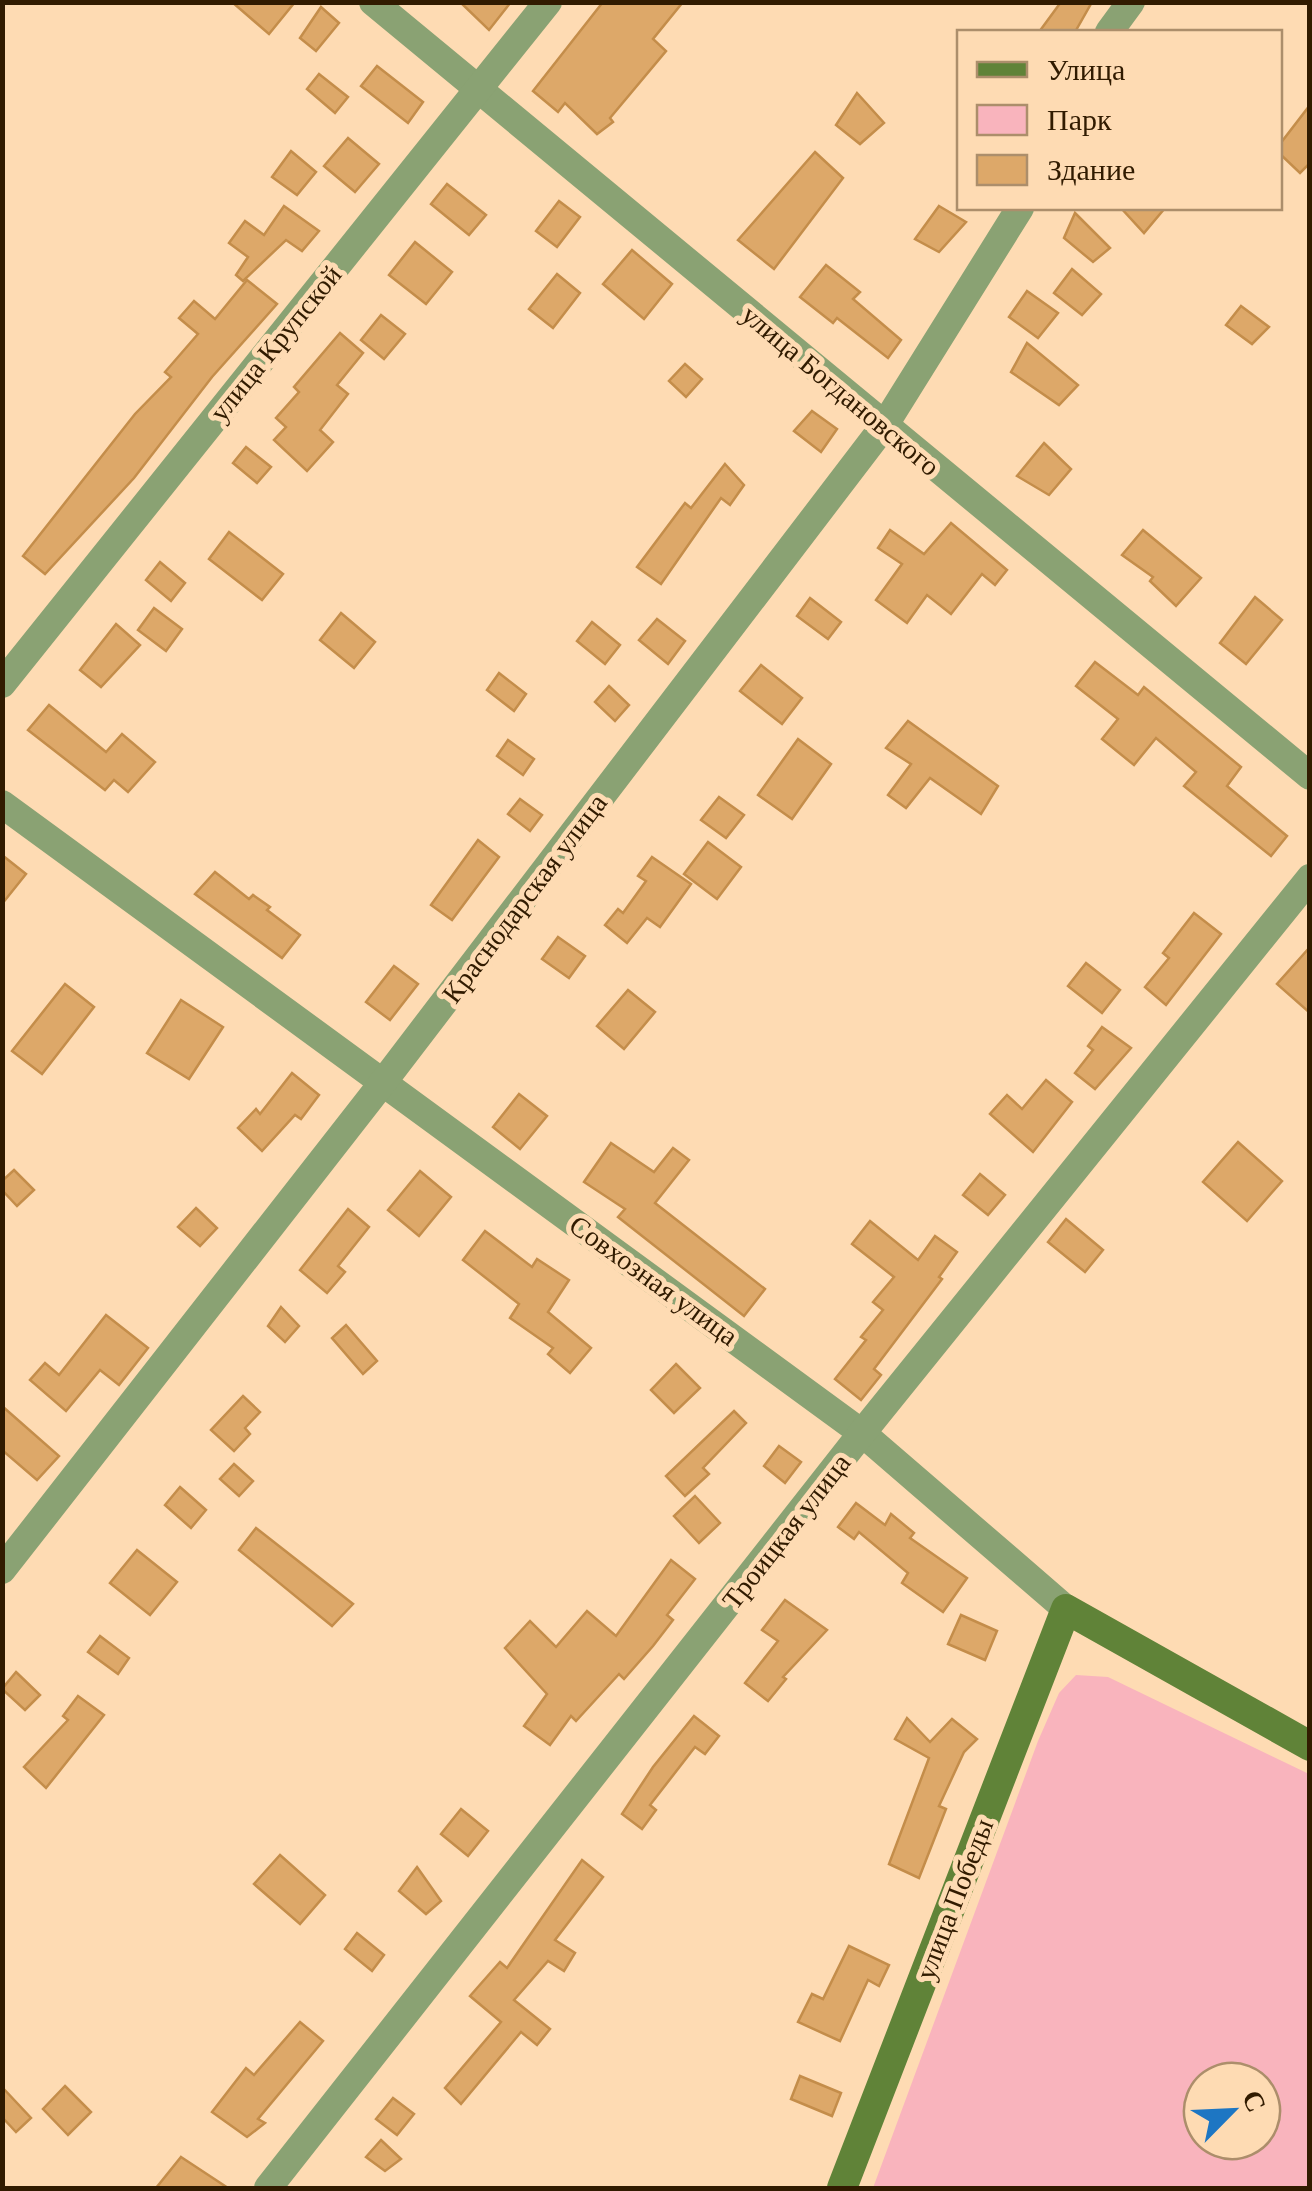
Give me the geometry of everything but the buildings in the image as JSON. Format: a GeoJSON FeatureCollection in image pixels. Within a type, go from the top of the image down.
{"type":"FeatureCollection","features":[{"type":"Feature","properties":{"kind":"street","name":"улица Богдановского"},"geometry":{"type":"LineString","coordinates":[[373,2],[1310,776]]}},
{"type":"Feature","properties":{"kind":"street","name":"улица Крупской"},"geometry":{"type":"LineString","coordinates":[[2,684],[548,2]]}},
{"type":"Feature","properties":{"kind":"street"},"geometry":{"type":"LineString","coordinates":[[1110,30],[1130,2]]}},
{"type":"Feature","properties":{"kind":"street","name":"Краснодарская улица"},"geometry":{"type":"LineString","coordinates":[[2,1570],[384,1081],[884,426],[1019,210]]}},
{"type":"Feature","properties":{"kind":"street","name":"Совхозная улица"},"geometry":{"type":"LineString","coordinates":[[2,804],[862,1434],[1066,1609],[1310,1746]]}},
{"type":"Feature","properties":{"kind":"street","name":"Троицкая улица"},"geometry":{"type":"LineString","coordinates":[[268,2188],[862,1434],[1310,878]]}},
{"type":"Feature","properties":{"kind":"street","name":"улица Победы"},"geometry":{"type":"LineString","coordinates":[[842,2188],[1066,1609]]}},
{"type":"Feature","properties":{"kind":"green space"},"geometry":{"type":"Polygon","coordinates":[[[1076,1675],[1108,1677],[1309,1774],[1309,2188],[873,2188],[1059,1693],[1076,1675]]]}}]}
